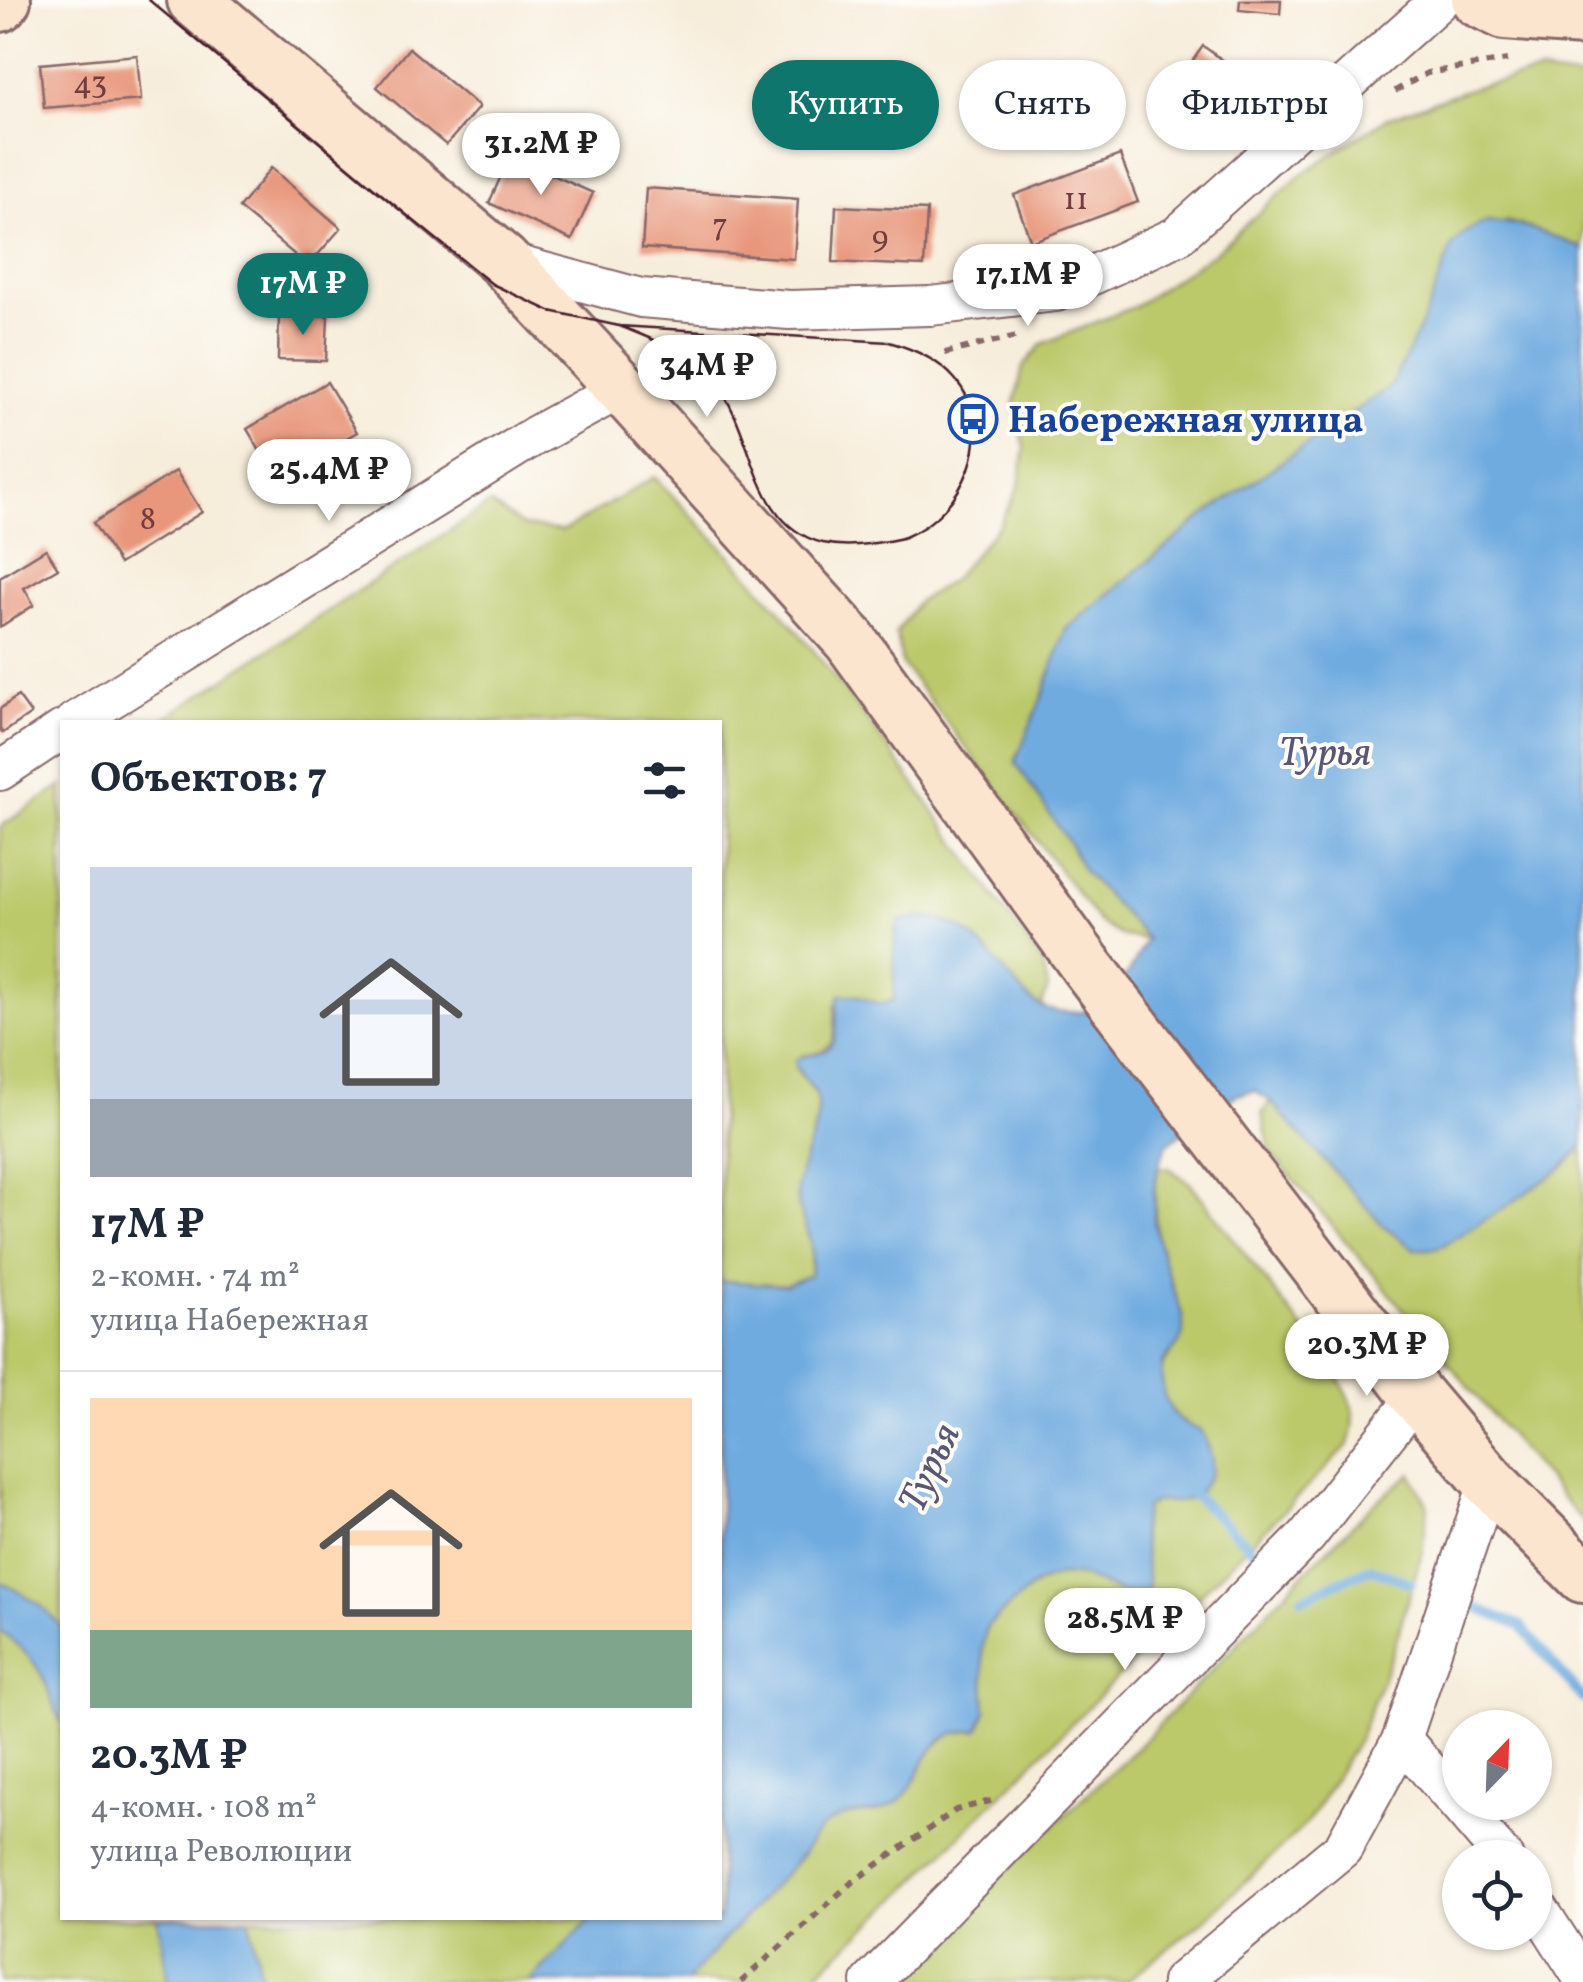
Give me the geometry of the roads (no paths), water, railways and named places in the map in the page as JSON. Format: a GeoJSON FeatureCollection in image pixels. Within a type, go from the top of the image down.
{"type":"FeatureCollection","features":[{"type":"Feature","properties":{"kind":"street"},"geometry":{"type":"LineString","coordinates":[[194,0],[503,261],[850,640],[1086,965],[1417,1396],[1489,1481],[1583,1576]]}},
{"type":"Feature","properties":{"kind":"street"},"geometry":{"type":"LineString","coordinates":[[503,261],[642,298],[789,310],[930,306],[1056,292],[1176,236],[1440,0]]}},
{"type":"Feature","properties":{"kind":"street"},"geometry":{"type":"LineString","coordinates":[[1478,0],[1505,13],[1583,19]]}},
{"type":"Feature","properties":{"kind":"street"},"geometry":{"type":"LineString","coordinates":[[77,720],[536,434],[622,388]]}},
{"type":"Feature","properties":{"kind":"street"},"geometry":{"type":"LineString","coordinates":[[0,771],[60,731]]}},
{"type":"Feature","properties":{"kind":"street"},"geometry":{"type":"LineString","coordinates":[[870,1982],[1307,1536],[1417,1396]]}},
{"type":"Feature","properties":{"kind":"street"},"geometry":{"type":"LineString","coordinates":[[1181,1982],[1343,1848],[1402,1739],[1489,1481]]}},
{"type":"Feature","properties":{"kind":"street"},"geometry":{"type":"LineString","coordinates":[[1402,1739],[1489,1840]]}},
{"type":"Feature","properties":{"kind":"street"},"geometry":{"type":"LineString","coordinates":[[1552,1928],[1583,1978]]}},
{"type":"Feature","properties":{"kind":"water","name":"Турья"},"geometry":{"type":"Polygon","coordinates":[[[1487,221],[1500,222],[1583,248],[1583,1147],[1560,1170],[1443,1245],[1414,1249],[1383,1225],[1270,1101],[1255,1091],[1236,1095],[1167,1144],[1154,1191],[1154,1222],[1183,1317],[1183,1333],[1163,1362],[1164,1395],[1182,1423],[1200,1430],[1212,1460],[1211,1474],[1196,1497],[1177,1502],[1156,1501],[1146,1507],[1141,1528],[1148,1585],[1144,1595],[1121,1593],[1084,1577],[1061,1575],[1035,1584],[986,1627],[982,1653],[986,1711],[978,1730],[955,1733],[939,1743],[895,1804],[843,1816],[821,1829],[686,1982],[530,1982],[590,1920],[722,1920],[722,1281],[786,1285],[810,1275],[811,1245],[798,1206],[797,1186],[818,1112],[813,1089],[795,1060],[831,1045],[840,995],[855,995],[880,1004],[893,1001],[895,939],[900,920],[936,919],[964,930],[1030,1000],[1061,1012],[1084,1012],[1129,973],[1147,939],[1082,869],[1015,762],[1066,629],[1205,515],[1391,386],[1425,317],[1452,246],[1467,231],[1487,221]]]}},
{"type":"Feature","properties":{"kind":"water"},"geometry":{"type":"Polygon","coordinates":[[[0,1581],[40,1605],[60,1625],[60,1718],[35,1664],[0,1631],[0,1581]]]}},
{"type":"Feature","properties":{"kind":"water"},"geometry":{"type":"Polygon","coordinates":[[[158,1920],[249,1920],[262,1982],[169,1982],[158,1920]]]}},
{"type":"Feature","properties":{"kind":"waterway"},"geometry":{"type":"LineString","coordinates":[[1186,1491],[1260,1556]]}},
{"type":"Feature","properties":{"kind":"waterway"},"geometry":{"type":"LineString","coordinates":[[1302,1598],[1370,1568],[1411,1583]]}},
{"type":"Feature","properties":{"kind":"waterway"},"geometry":{"type":"LineString","coordinates":[[1469,1605],[1521,1626],[1583,1699]]}},
{"type":"Feature","properties":{"kind":"tram line"},"geometry":{"type":"LineString","coordinates":[[149,0],[492,284],[550,311],[619,326],[889,342],[907,348],[948,372],[968,400],[975,446],[969,468],[944,510],[905,537],[857,545],[823,543],[799,533],[781,517],[757,475],[729,404],[716,384],[672,349],[619,326]]}},
{"type":"Feature","properties":{"kind":"place","name":"Набережная улица"},"geometry":{"type":"Point","coordinates":[973,419]}}]}
